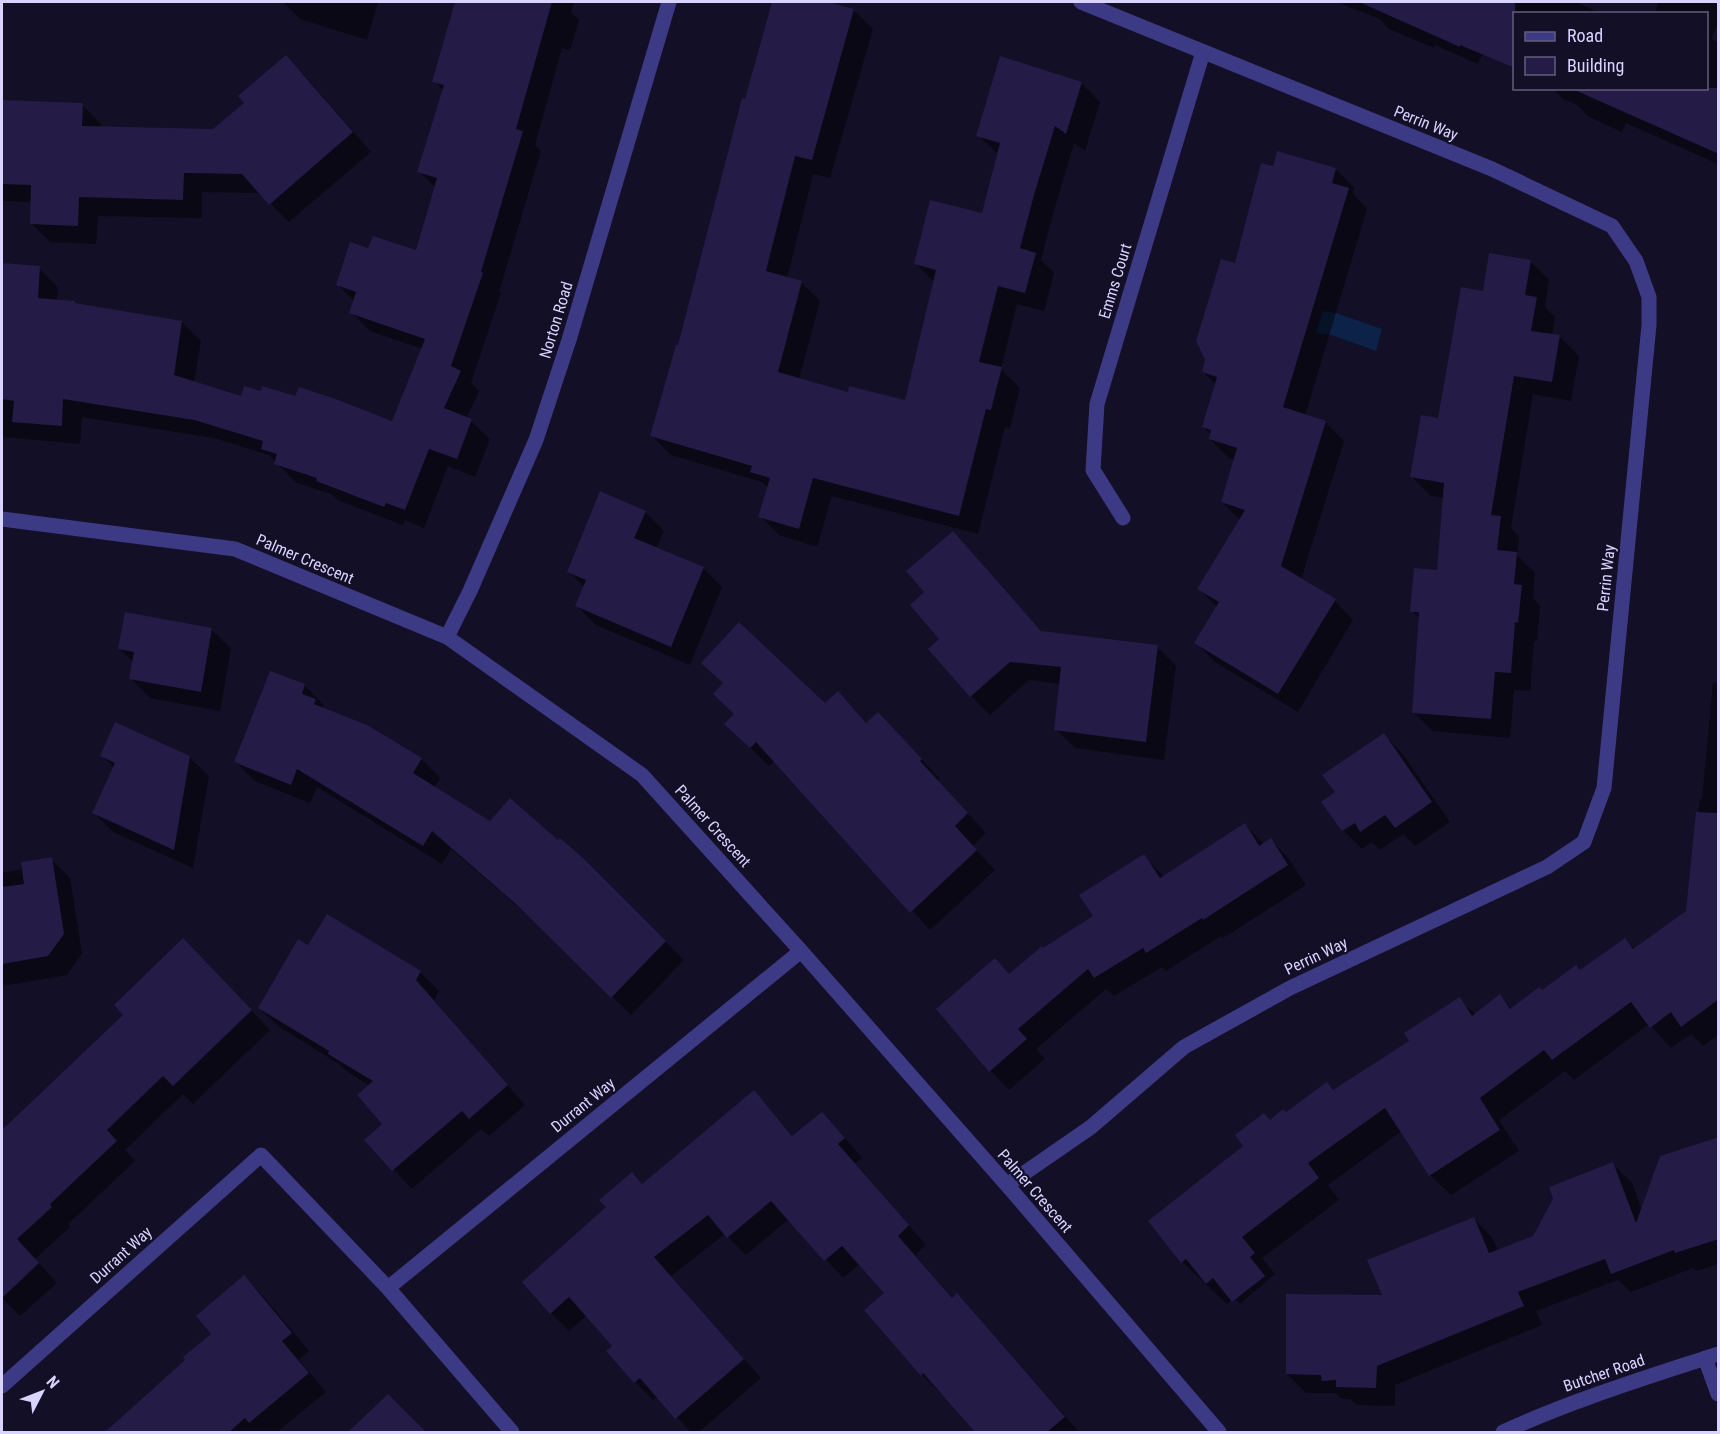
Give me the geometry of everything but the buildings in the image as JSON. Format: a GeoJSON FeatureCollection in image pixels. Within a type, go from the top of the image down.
{"type":"FeatureCollection","features":[{"type":"Feature","properties":{"kind":"street","name":"Norton Road"},"geometry":{"type":"LineString","coordinates":[[447,637],[470,591],[536,440],[569,340],[669,2]]}},
{"type":"Feature","properties":{"kind":"street","name":"Perrin Way"},"geometry":{"type":"LineString","coordinates":[[1007,1185],[1090,1127],[1184,1047],[1290,988],[1546,867],[1584,842],[1604,788],[1649,325],[1649,297],[1635,261],[1612,226],[1492,169],[1080,2]]}},
{"type":"Feature","properties":{"kind":"street","name":"Emms Court"},"geometry":{"type":"LineString","coordinates":[[1123,518],[1093,470],[1097,404],[1203,52]]}},
{"type":"Feature","properties":{"kind":"street","name":"Palmer Crescent"},"geometry":{"type":"LineString","coordinates":[[2,519],[235,549],[447,637],[642,775],[1007,1185],[1219,1432]]}},
{"type":"Feature","properties":{"kind":"street","name":"Durrant Way"},"geometry":{"type":"LineString","coordinates":[[388,1288],[801,951]]}},
{"type":"Feature","properties":{"kind":"street","name":"Durrant Way"},"geometry":{"type":"LineString","coordinates":[[2,1386],[261,1155],[388,1288],[512,1432]]}},
{"type":"Feature","properties":{"kind":"street"},"geometry":{"type":"LineString","coordinates":[[1712,1356],[1719,1394]]}},
{"type":"Feature","properties":{"kind":"street","name":"Butcher Road"},"geometry":{"type":"LineString","coordinates":[[1503,1432],[1551,1410],[1712,1356]]}},
{"type":"Feature","properties":{"kind":"water"},"geometry":{"type":"Polygon","coordinates":[[[1323,311],[1336,313],[1382,329],[1376,351],[1332,335],[1316,333],[1323,311]]]}}]}
